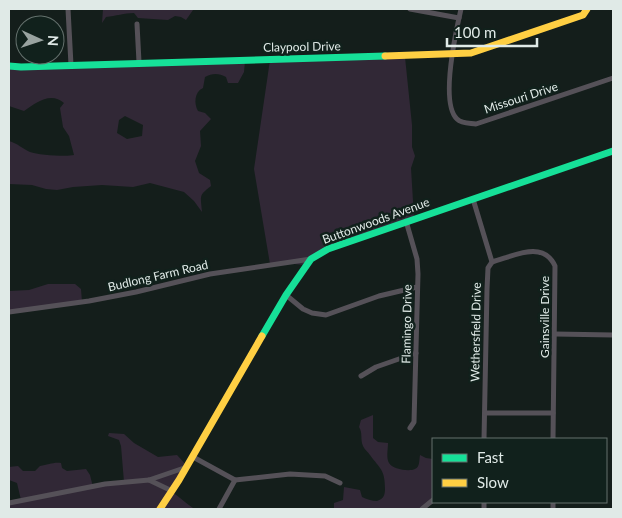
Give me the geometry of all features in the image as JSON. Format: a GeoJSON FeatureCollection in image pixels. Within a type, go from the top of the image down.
{"type":"FeatureCollection","features":[{"type":"Feature","properties":{"kind":"street"},"geometry":{"type":"LineString","coordinates":[[68,9],[71,65]]}},
{"type":"Feature","properties":{"kind":"street"},"geometry":{"type":"LineString","coordinates":[[410,9],[459,18]]}},
{"type":"Feature","properties":{"kind":"street","name":"Missouri Drive"},"geometry":{"type":"LineString","coordinates":[[461,9],[450,74],[452,109],[458,119],[465,123],[476,124],[613,78]]}},
{"type":"Feature","properties":{"kind":"street","name":"Claypool Drive"},"geometry":{"type":"LineString","coordinates":[[9,66],[471,53],[583,15],[587,9]]}},
{"type":"Feature","properties":{"kind":"street"},"geometry":{"type":"LineString","coordinates":[[137,24],[139,62]]}},
{"type":"Feature","properties":{"kind":"street","name":"Buttonwoods Avenue"},"geometry":{"type":"LineString","coordinates":[[160,509],[193,457],[286,295],[311,259],[328,249],[406,221],[613,152]]}},
{"type":"Feature","properties":{"kind":"street","name":"Wethersfield Drive"},"geometry":{"type":"LineString","coordinates":[[473,198],[492,262],[488,268],[487,289],[484,438]]}},
{"type":"Feature","properties":{"kind":"street","name":"Flamingo Drive"},"geometry":{"type":"LineString","coordinates":[[406,221],[417,259],[414,422],[410,428]]}},
{"type":"Feature","properties":{"kind":"street","name":"Gainsville Drive"},"geometry":{"type":"LineString","coordinates":[[492,262],[533,252],[544,253],[550,257],[554,266],[553,438]]}},
{"type":"Feature","properties":{"kind":"street","name":"Budlong Farm Road"},"geometry":{"type":"LineString","coordinates":[[9,312],[89,301],[210,274],[311,259]]}},
{"type":"Feature","properties":{"kind":"street"},"geometry":{"type":"LineString","coordinates":[[286,295],[303,309],[312,313],[326,315],[379,296],[417,287]]}},
{"type":"Feature","properties":{"kind":"street"},"geometry":{"type":"LineString","coordinates":[[555,334],[613,335]]}},
{"type":"Feature","properties":{"kind":"street"},"geometry":{"type":"LineString","coordinates":[[361,376],[376,367],[416,353]]}},
{"type":"Feature","properties":{"kind":"street"},"geometry":{"type":"LineString","coordinates":[[485,412],[553,413]]}},
{"type":"Feature","properties":{"kind":"street"},"geometry":{"type":"LineString","coordinates":[[193,457],[235,480],[290,474],[325,476],[340,484]]}},
{"type":"Feature","properties":{"kind":"street"},"geometry":{"type":"LineString","coordinates":[[9,503],[105,484],[149,480],[187,467]]}},
{"type":"Feature","properties":{"kind":"street"},"geometry":{"type":"LineString","coordinates":[[149,480],[172,491]]}},
{"type":"Feature","properties":{"kind":"street"},"geometry":{"type":"LineString","coordinates":[[219,509],[235,480]]}},
{"type":"Feature","properties":{"kind":"street"},"geometry":{"type":"LineString","coordinates":[[422,509],[432,501]]}},
{"type":"Feature","properties":{"kind":"shaded area"},"geometry":{"type":"Polygon","coordinates":[[[103,9],[193,10],[186,20],[175,16],[168,20],[138,18],[134,13],[127,13],[106,17],[102,23],[103,9]]]}},
{"type":"Feature","properties":{"kind":"shaded area"},"geometry":{"type":"Polygon","coordinates":[[[405,57],[412,125],[412,147],[415,156],[411,168],[414,218],[328,249],[304,265],[270,264],[254,169],[270,60],[405,57]]]}},
{"type":"Feature","properties":{"kind":"shaded area"},"geometry":{"type":"Polygon","coordinates":[[[245,61],[244,72],[238,83],[228,83],[226,77],[221,75],[210,75],[205,77],[203,88],[196,95],[195,102],[198,111],[205,113],[211,119],[200,131],[201,146],[195,161],[199,173],[210,180],[211,186],[201,196],[202,212],[184,192],[150,183],[133,187],[102,185],[57,190],[32,185],[9,184],[9,141],[34,153],[59,156],[74,155],[69,136],[63,127],[60,108],[64,103],[54,98],[49,98],[38,102],[24,111],[9,106],[9,66],[245,61]],[[125,116],[119,120],[117,133],[127,139],[142,136],[143,125],[125,116]]]}},
{"type":"Feature","properties":{"kind":"shaded area"},"geometry":{"type":"Polygon","coordinates":[[[48,284],[75,284],[81,289],[82,302],[9,312],[9,291],[29,290],[48,284]]]}},
{"type":"Feature","properties":{"kind":"shaded area"},"geometry":{"type":"Polygon","coordinates":[[[373,415],[373,438],[378,442],[388,443],[388,459],[393,467],[412,470],[418,467],[420,455],[432,459],[432,501],[422,509],[334,509],[334,503],[343,500],[344,487],[360,490],[362,497],[373,501],[383,498],[385,482],[383,473],[364,447],[359,427],[361,420],[373,415]]]}},
{"type":"Feature","properties":{"kind":"shaded area"},"geometry":{"type":"Polygon","coordinates":[[[109,433],[124,434],[134,443],[158,457],[177,455],[187,466],[172,492],[193,508],[9,509],[9,503],[21,500],[17,483],[9,480],[9,467],[18,466],[23,471],[35,471],[40,466],[61,463],[62,468],[67,471],[86,469],[90,475],[93,487],[124,482],[121,446],[119,440],[108,436],[109,433]]]}},
{"type":"Feature","properties":{"kind":"traffic: fast"},"geometry":{"type":"LineString","coordinates":[[9,66],[385,56]]}},
{"type":"Feature","properties":{"kind":"traffic: fast"},"geometry":{"type":"LineString","coordinates":[[262,336],[286,295],[311,259],[328,249],[613,151]]}},
{"type":"Feature","properties":{"kind":"traffic: slow"},"geometry":{"type":"LineString","coordinates":[[385,56],[471,53],[583,15],[587,9]]}},
{"type":"Feature","properties":{"kind":"traffic: slow"},"geometry":{"type":"LineString","coordinates":[[160,509],[179,480],[262,336]]}}]}
